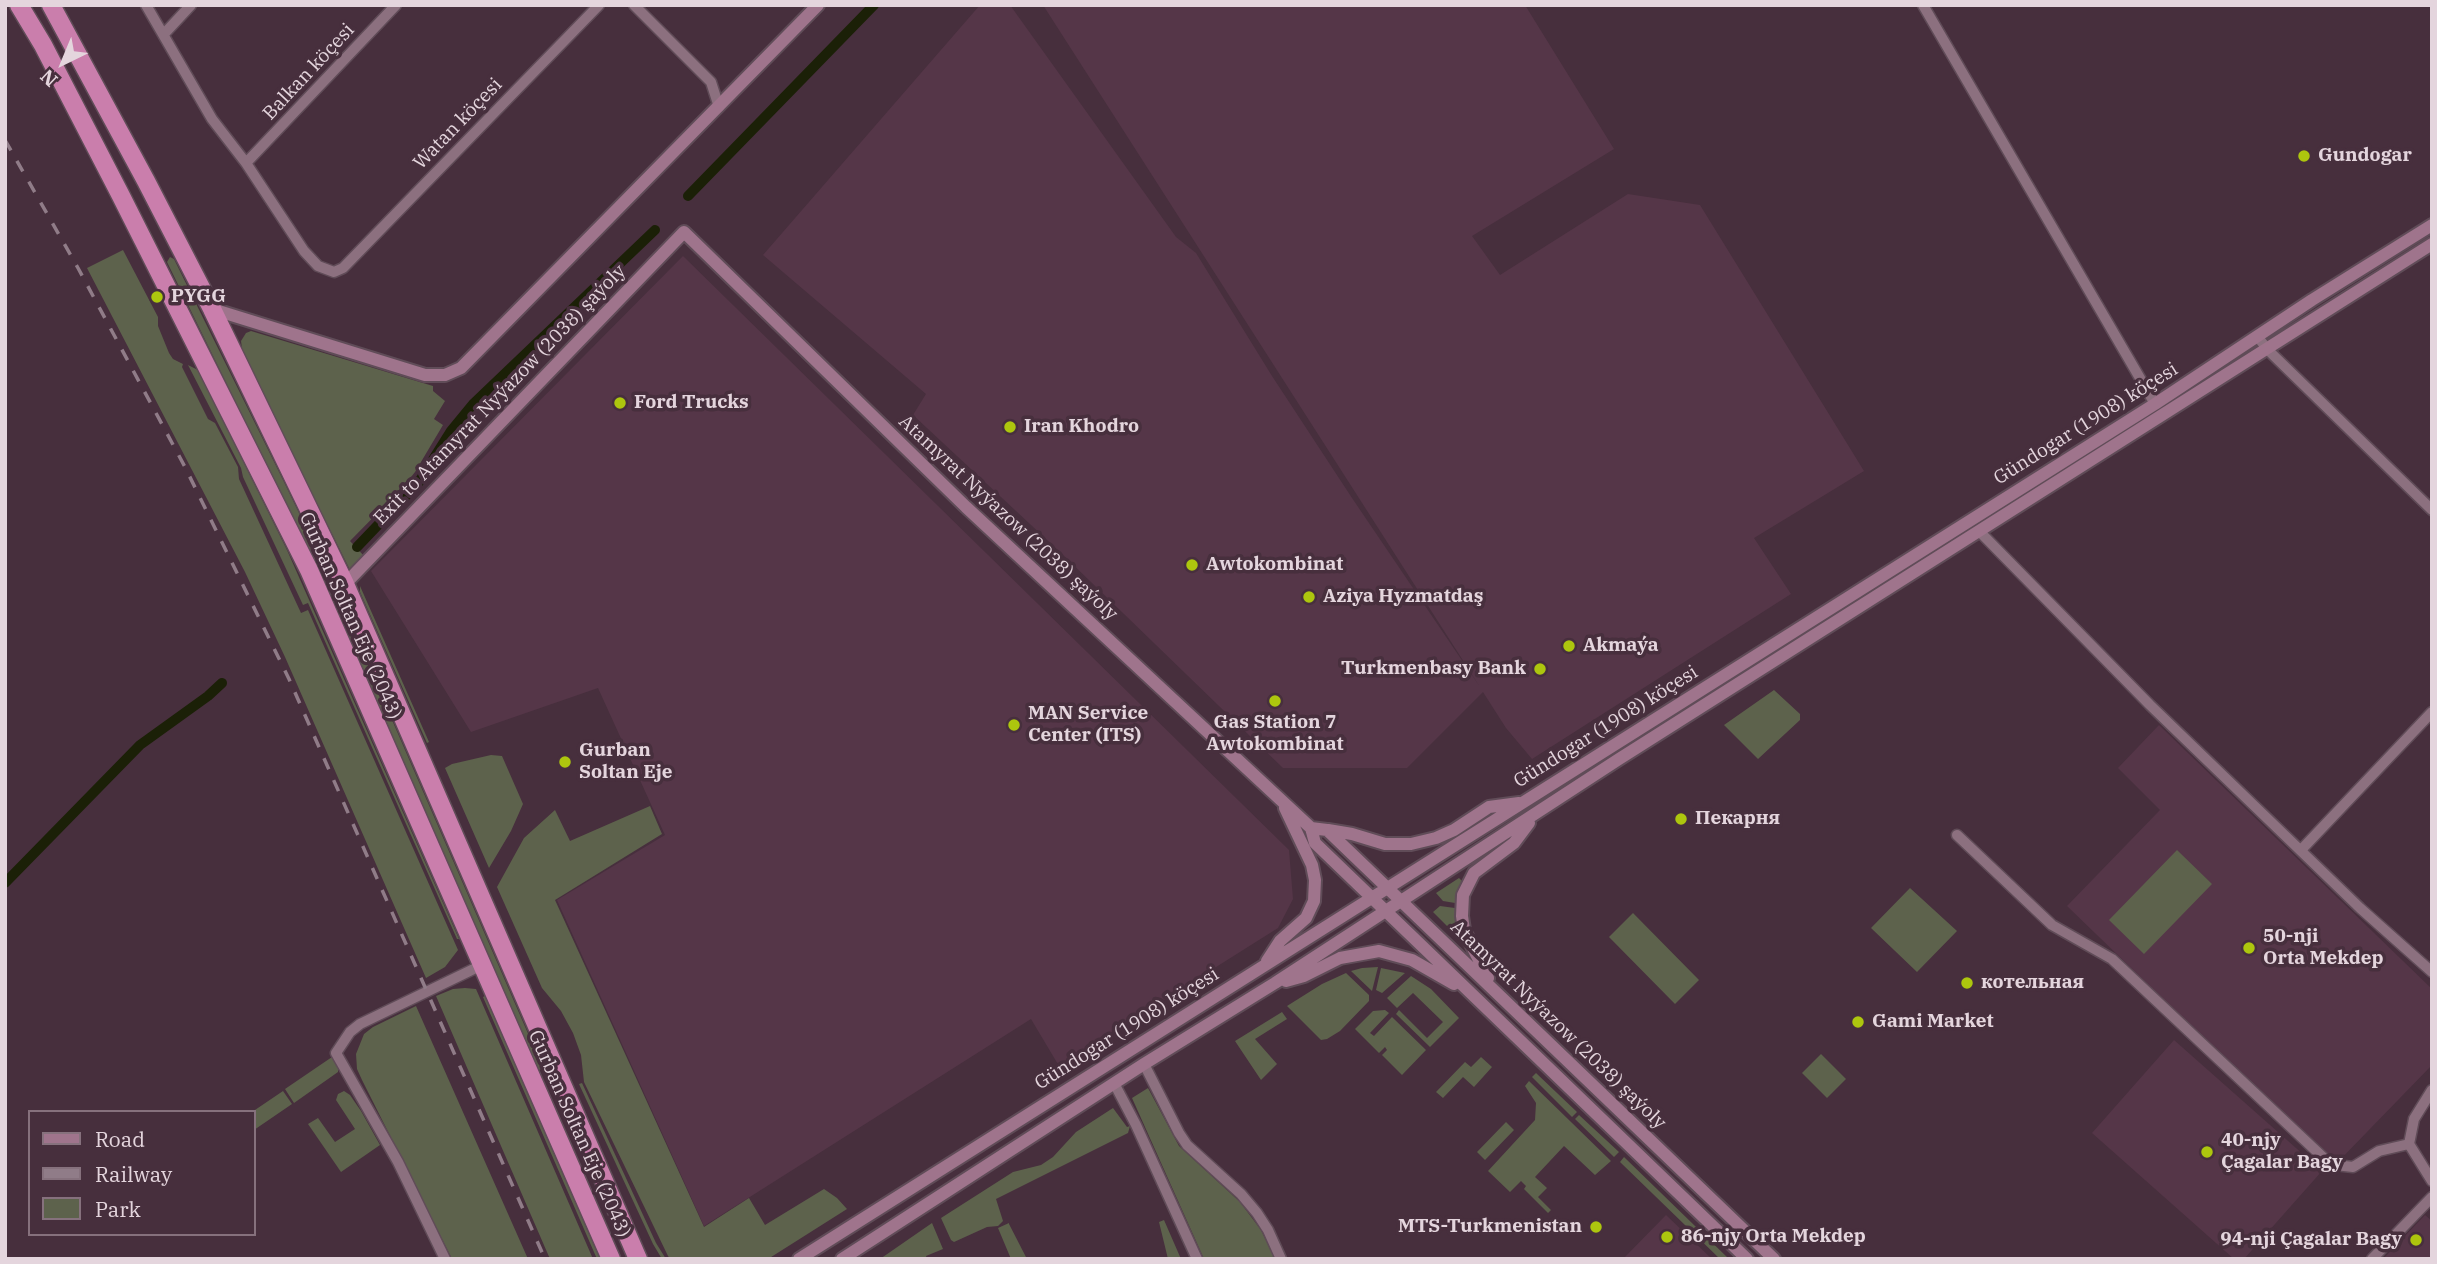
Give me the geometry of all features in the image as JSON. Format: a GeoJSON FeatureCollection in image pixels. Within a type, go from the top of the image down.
{"type":"FeatureCollection","features":[{"type":"Feature","properties":{"kind":"highway","name":"Gurban Soltan Eje (2043)"},"geometry":{"type":"LineString","coordinates":[[19,5],[43,45],[121,196],[309,570],[611,1259]]}},
{"type":"Feature","properties":{"kind":"highway","name":"Gurban Soltan Eje (2043)"},"geometry":{"type":"LineString","coordinates":[[51,5],[212,309],[345,584],[638,1259]]}},
{"type":"Feature","properties":{"kind":"highway"},"geometry":{"type":"LineString","coordinates":[[121,196],[132,197],[146,181]]}},
{"type":"Feature","properties":{"kind":"highway"},"geometry":{"type":"LineString","coordinates":[[154,265],[160,254],[169,249],[181,251]]}},
{"type":"Feature","properties":{"kind":"main road"},"geometry":{"type":"LineString","coordinates":[[212,309],[425,375],[452,372],[468,363],[818,5]]}},
{"type":"Feature","properties":{"kind":"main road","name":"Gündogar (1908) köçesi"},"geometry":{"type":"LineString","coordinates":[[799,1259],[2155,404],[2432,225]]}},
{"type":"Feature","properties":{"kind":"main road","name":"Exit to Atamyrat Nyýazow (2038) şaýoly"},"geometry":{"type":"LineString","coordinates":[[345,584],[684,232]]}},
{"type":"Feature","properties":{"kind":"main road","name":"Atamyrat Nyýazow (2038) şaýoly"},"geometry":{"type":"LineString","coordinates":[[684,232],[976,516],[1280,798],[1311,828],[1315,843],[1747,1259]]}},
{"type":"Feature","properties":{"kind":"main road","name":"Gündogar (1908) köçesi"},"geometry":{"type":"LineString","coordinates":[[842,1259],[1144,1063],[1275,983],[1535,816],[1619,759],[2432,244]]}},
{"type":"Feature","properties":{"kind":"main road"},"geometry":{"type":"LineString","coordinates":[[1971,520],[1980,532]]}},
{"type":"Feature","properties":{"kind":"main road"},"geometry":{"type":"LineString","coordinates":[[1265,965],[1280,941],[1306,918],[1315,892],[1312,865],[1280,798]]}},
{"type":"Feature","properties":{"kind":"main road"},"geometry":{"type":"LineString","coordinates":[[1311,828],[1352,834],[1385,844],[1411,844],[1454,830],[1489,807],[1522,802]]}},
{"type":"Feature","properties":{"kind":"main road"},"geometry":{"type":"LineString","coordinates":[[1495,990],[1464,930],[1463,895],[1474,873],[1514,844],[1535,816]]}},
{"type":"Feature","properties":{"kind":"main road","name":"Atamyrat Nyýazow (2038) şaýoly"},"geometry":{"type":"LineString","coordinates":[[1327,830],[1774,1259]]}},
{"type":"Feature","properties":{"kind":"main road"},"geometry":{"type":"LineString","coordinates":[[1275,983],[1304,976],[1340,958],[1360,953],[1385,952],[1427,967],[1481,1002]]}},
{"type":"Feature","properties":{"kind":"main road"},"geometry":{"type":"LineString","coordinates":[[1105,1065],[1114,1083]]}},
{"type":"Feature","properties":{"kind":"main road"},"geometry":{"type":"LineString","coordinates":[[626,1232],[649,1259]]}},
{"type":"Feature","properties":{"kind":"street"},"geometry":{"type":"LineString","coordinates":[[146,5],[212,118],[246,163]]}},
{"type":"Feature","properties":{"kind":"street"},"geometry":{"type":"LineString","coordinates":[[164,34],[191,5]]}},
{"type":"Feature","properties":{"kind":"street","name":"Balkan köçesi"},"geometry":{"type":"LineString","coordinates":[[246,163],[396,5]]}},
{"type":"Feature","properties":{"kind":"street","name":"Watan köçesi"},"geometry":{"type":"LineString","coordinates":[[246,163],[311,260],[330,272],[339,271],[599,5]]}},
{"type":"Feature","properties":{"kind":"street"},"geometry":{"type":"LineString","coordinates":[[634,5],[711,82],[719,107]]}},
{"type":"Feature","properties":{"kind":"street"},"geometry":{"type":"LineString","coordinates":[[1923,5],[2155,404]]}},
{"type":"Feature","properties":{"kind":"street"},"geometry":{"type":"LineString","coordinates":[[2257,336],[2268,350],[2432,510]]}},
{"type":"Feature","properties":{"kind":"street"},"geometry":{"type":"LineString","coordinates":[[1980,532],[2150,705],[2432,972]]}},
{"type":"Feature","properties":{"kind":"street"},"geometry":{"type":"LineString","coordinates":[[2301,850],[2432,712]]}},
{"type":"Feature","properties":{"kind":"street"},"geometry":{"type":"LineString","coordinates":[[1957,835],[2052,925],[2112,959],[2328,1162],[2335,1166],[2353,1167],[2379,1151],[2409,1144]]}},
{"type":"Feature","properties":{"kind":"street"},"geometry":{"type":"LineString","coordinates":[[446,1259],[398,1162],[336,1053],[350,1032],[360,1024],[482,965]]}},
{"type":"Feature","properties":{"kind":"street"},"geometry":{"type":"LineString","coordinates":[[1144,1063],[1187,1145],[1249,1204],[1263,1221],[1281,1259]]}},
{"type":"Feature","properties":{"kind":"street"},"geometry":{"type":"LineString","coordinates":[[1114,1083],[1197,1259]]}},
{"type":"Feature","properties":{"kind":"street"},"geometry":{"type":"LineString","coordinates":[[2432,1090],[2414,1119],[2409,1144],[2432,1181]]}},
{"type":"Feature","properties":{"kind":"street"},"geometry":{"type":"LineString","coordinates":[[2372,1259],[2432,1197]]}},
{"type":"Feature","properties":{"kind":"shaded area"},"geometry":{"type":"Polygon","coordinates":[[[980,5],[1010,5],[1176,237],[1196,253],[1272,376],[1480,687],[1043,5],[1525,5],[1614,149],[1472,236],[1500,275],[1628,194],[1700,205],[1864,471],[1754,538],[1791,594],[1532,759],[1506,728],[1483,692],[1407,768],[1283,768],[1060,552],[913,415],[926,394],[763,255],[980,5]]]}},
{"type":"Feature","properties":{"kind":"shaded area"},"geometry":{"type":"Polygon","coordinates":[[[683,256],[1289,850],[1293,899],[1278,928],[1059,1066],[1031,1019],[704,1226],[557,900],[665,835],[598,688],[471,732],[371,571],[683,256]]]}},
{"type":"Feature","properties":{"kind":"shaded area","name":"50-nji Orta Mekdep"},"geometry":{"type":"Polygon","coordinates":[[[2159,725],[2432,989],[2432,1065],[2335,1165],[2067,906],[2160,810],[2118,768],[2159,725]]]}},
{"type":"Feature","properties":{"kind":"shaded area","name":"40-njy Çagalar Bagy"},"geometry":{"type":"Polygon","coordinates":[[[2174,1040],[2322,1171],[2244,1259],[2234,1259],[2092,1133],[2174,1040]]]}},
{"type":"Feature","properties":{"kind":"shaded area","name":"86-njy Orta Mekdep"},"geometry":{"type":"Polygon","coordinates":[[[1666,1215],[1712,1259],[1623,1259],[1666,1215]]]}},
{"type":"Feature","properties":{"kind":"shaded area","name":"94-nji Çagalar Bagy"},"geometry":{"type":"Polygon","coordinates":[[[2425,1215],[2432,1221],[2432,1259],[2383,1259],[2425,1215]]]}},
{"type":"Feature","properties":{"kind":"green space"},"geometry":{"type":"Polygon","coordinates":[[[123,250],[158,317],[158,326],[169,353],[173,359],[183,364],[182,367],[208,419],[215,423],[238,467],[239,479],[301,613],[308,610],[458,950],[445,967],[426,978],[245,572],[87,268],[123,250]]]}},
{"type":"Feature","properties":{"kind":"green space"},"geometry":{"type":"Polygon","coordinates":[[[170,257],[174,259],[285,484],[315,546],[314,551],[308,550],[167,262],[170,257]]]}},
{"type":"Feature","properties":{"kind":"green space"},"geometry":{"type":"Polygon","coordinates":[[[251,331],[433,386],[433,391],[445,401],[434,419],[443,425],[415,472],[350,541],[364,556],[351,572],[243,356],[241,341],[246,333],[251,331]]]}},
{"type":"Feature","properties":{"kind":"green space"},"geometry":{"type":"Polygon","coordinates":[[[188,365],[198,370],[287,550],[459,939],[308,603],[303,605],[241,468],[188,365]]]}},
{"type":"Feature","properties":{"kind":"green space"},"geometry":{"type":"Polygon","coordinates":[[[360,586],[429,742],[427,743],[360,592],[360,586]]]}},
{"type":"Feature","properties":{"kind":"green space"},"geometry":{"type":"Polygon","coordinates":[[[334,591],[543,1068],[539,1070],[331,595],[334,591]]]}},
{"type":"Feature","properties":{"kind":"green space"},"geometry":{"type":"Polygon","coordinates":[[[1774,690],[1800,714],[1800,720],[1758,759],[1724,725],[1774,690]]]}},
{"type":"Feature","properties":{"kind":"green space"},"geometry":{"type":"Polygon","coordinates":[[[491,755],[502,756],[523,804],[489,868],[445,768],[491,755]]]}},
{"type":"Feature","properties":{"kind":"green space"},"geometry":{"type":"Polygon","coordinates":[[[650,806],[662,834],[555,900],[704,1227],[749,1198],[765,1225],[824,1189],[847,1209],[768,1259],[670,1259],[584,1082],[581,1055],[573,1033],[561,1011],[542,988],[497,887],[524,838],[555,810],[570,841],[650,806]]]}},
{"type":"Feature","properties":{"kind":"green space"},"geometry":{"type":"Polygon","coordinates":[[[2177,850],[2212,884],[2144,954],[2109,920],[2177,850]]]}},
{"type":"Feature","properties":{"kind":"green space"},"geometry":{"type":"Polygon","coordinates":[[[1459,878],[1462,881],[1455,903],[1443,901],[1436,893],[1459,878]]]}},
{"type":"Feature","properties":{"kind":"green space"},"geometry":{"type":"Polygon","coordinates":[[[1910,888],[1957,931],[1917,972],[1871,928],[1910,888]]]}},
{"type":"Feature","properties":{"kind":"green space"},"geometry":{"type":"Polygon","coordinates":[[[1440,906],[1455,908],[1458,930],[1455,934],[1433,912],[1440,906]]]}},
{"type":"Feature","properties":{"kind":"green space"},"geometry":{"type":"Polygon","coordinates":[[[1633,913],[1699,980],[1675,1004],[1609,937],[1633,913]]]}},
{"type":"Feature","properties":{"kind":"green space"},"geometry":{"type":"Polygon","coordinates":[[[1378,967],[1372,991],[1351,971],[1362,968],[1378,967]]]}},
{"type":"Feature","properties":{"kind":"green space"},"geometry":{"type":"Polygon","coordinates":[[[1381,968],[1405,973],[1382,993],[1376,990],[1381,968]]]}},
{"type":"Feature","properties":{"kind":"green space"},"geometry":{"type":"Polygon","coordinates":[[[1346,973],[1369,995],[1369,1001],[1340,1031],[1321,1040],[1287,1006],[1322,984],[1346,973]]]}},
{"type":"Feature","properties":{"kind":"green space"},"geometry":{"type":"Polygon","coordinates":[[[1411,976],[1431,989],[1459,1018],[1430,1047],[1396,1014],[1399,1010],[1427,1038],[1443,1022],[1413,993],[1397,1008],[1387,998],[1411,976]]]}},
{"type":"Feature","properties":{"kind":"green space"},"geometry":{"type":"Polygon","coordinates":[[[453,989],[476,989],[593,1259],[550,1259],[436,996],[453,989]]]}},
{"type":"Feature","properties":{"kind":"green space"},"geometry":{"type":"Polygon","coordinates":[[[485,996],[600,1259],[597,1259],[483,997],[485,996]]]}},
{"type":"Feature","properties":{"kind":"green space"},"geometry":{"type":"Polygon","coordinates":[[[416,1006],[528,1259],[452,1259],[357,1069],[356,1054],[364,1034],[416,1006]]]}},
{"type":"Feature","properties":{"kind":"green space"},"geometry":{"type":"Polygon","coordinates":[[[1385,1010],[1389,1013],[1370,1033],[1374,1036],[1392,1017],[1426,1050],[1402,1075],[1382,1055],[1387,1050],[1385,1047],[1379,1053],[1355,1029],[1373,1011],[1385,1010]]]}},
{"type":"Feature","properties":{"kind":"green space"},"geometry":{"type":"Polygon","coordinates":[[[1282,1012],[1287,1019],[1255,1039],[1277,1064],[1261,1080],[1235,1041],[1282,1012]]]}},
{"type":"Feature","properties":{"kind":"green space"},"geometry":{"type":"Polygon","coordinates":[[[1821,1054],[1846,1079],[1827,1098],[1802,1073],[1821,1054]]]}},
{"type":"Feature","properties":{"kind":"green space"},"geometry":{"type":"Polygon","coordinates":[[[332,1057],[338,1066],[338,1072],[294,1103],[285,1089],[332,1057]]]}},
{"type":"Feature","properties":{"kind":"green space"},"geometry":{"type":"Polygon","coordinates":[[[1481,1057],[1492,1067],[1474,1087],[1463,1077],[1443,1098],[1436,1092],[1465,1062],[1471,1067],[1481,1057]]]}},
{"type":"Feature","properties":{"kind":"green space"},"geometry":{"type":"Polygon","coordinates":[[[1536,1073],[1577,1112],[1572,1117],[1532,1077],[1536,1073]]]}},
{"type":"Feature","properties":{"kind":"green space"},"geometry":{"type":"Polygon","coordinates":[[[1529,1081],[1611,1161],[1595,1175],[1564,1146],[1535,1177],[1547,1188],[1538,1197],[1551,1210],[1548,1213],[1524,1189],[1526,1186],[1521,1181],[1510,1192],[1488,1171],[1535,1120],[1536,1103],[1525,1086],[1529,1081]]]}},
{"type":"Feature","properties":{"kind":"green space"},"geometry":{"type":"Polygon","coordinates":[[[582,1083],[656,1243],[666,1259],[662,1259],[653,1244],[579,1084],[582,1083]]]}},
{"type":"Feature","properties":{"kind":"green space"},"geometry":{"type":"Polygon","coordinates":[[[1148,1088],[1179,1146],[1240,1202],[1261,1230],[1275,1259],[1204,1259],[1132,1098],[1148,1088]]]}},
{"type":"Feature","properties":{"kind":"green space"},"geometry":{"type":"Polygon","coordinates":[[[283,1091],[292,1104],[256,1129],[255,1110],[283,1091]]]}},
{"type":"Feature","properties":{"kind":"green space"},"geometry":{"type":"Polygon","coordinates":[[[344,1091],[361,1111],[380,1145],[341,1172],[308,1124],[318,1118],[335,1142],[355,1129],[336,1100],[338,1094],[344,1091]]]}},
{"type":"Feature","properties":{"kind":"green space"},"geometry":{"type":"Polygon","coordinates":[[[1113,1108],[1127,1127],[1130,1126],[1128,1133],[996,1199],[1003,1221],[998,1226],[987,1227],[954,1242],[951,1240],[941,1218],[1013,1172],[1041,1165],[1053,1157],[1076,1132],[1113,1108]]]}},
{"type":"Feature","properties":{"kind":"green space"},"geometry":{"type":"Polygon","coordinates":[[[1579,1115],[1619,1152],[1614,1157],[1575,1119],[1579,1115]]]}},
{"type":"Feature","properties":{"kind":"green space"},"geometry":{"type":"Polygon","coordinates":[[[1506,1122],[1514,1130],[1485,1160],[1477,1152],[1506,1122]]]}},
{"type":"Feature","properties":{"kind":"green space"},"geometry":{"type":"Polygon","coordinates":[[[1624,1157],[1729,1259],[1720,1259],[1620,1162],[1624,1157]]]}},
{"type":"Feature","properties":{"kind":"green space"},"geometry":{"type":"Polygon","coordinates":[[[1164,1220],[1181,1259],[1168,1259],[1159,1222],[1164,1220]]]}},
{"type":"Feature","properties":{"kind":"green space"},"geometry":{"type":"Polygon","coordinates":[[[932,1223],[943,1249],[926,1256],[927,1259],[880,1259],[932,1223]]]}},
{"type":"Feature","properties":{"kind":"green space"},"geometry":{"type":"Polygon","coordinates":[[[1009,1223],[1027,1259],[1011,1259],[998,1228],[1009,1223]]]}},
{"type":"Feature","properties":{"kind":"waterway"},"geometry":{"type":"LineString","coordinates":[[688,196],[874,5]]}},
{"type":"Feature","properties":{"kind":"waterway"},"geometry":{"type":"LineString","coordinates":[[357,547],[419,482],[451,431],[474,403],[655,230]]}},
{"type":"Feature","properties":{"kind":"waterway"},"geometry":{"type":"LineString","coordinates":[[5,883],[140,745],[222,683]]}},
{"type":"Feature","properties":{"kind":"railway"},"geometry":{"type":"LineString","coordinates":[[5,140],[78,268],[185,467],[289,679],[545,1259]]}},
{"type":"Feature","properties":{"kind":"place","name":"Gundogar"},"geometry":{"type":"Point","coordinates":[2304,156]}},
{"type":"Feature","properties":{"kind":"place","name":"PYGG"},"geometry":{"type":"Point","coordinates":[157,297]}},
{"type":"Feature","properties":{"kind":"place","name":"Ford Trucks"},"geometry":{"type":"Point","coordinates":[620,403]}},
{"type":"Feature","properties":{"kind":"place","name":"Iran Khodro"},"geometry":{"type":"Point","coordinates":[1010,427]}},
{"type":"Feature","properties":{"kind":"place","name":"Awtokombinat"},"geometry":{"type":"Point","coordinates":[1192,565]}},
{"type":"Feature","properties":{"kind":"place","name":"Aziya Hyzmatdaş"},"geometry":{"type":"Point","coordinates":[1309,597]}},
{"type":"Feature","properties":{"kind":"place","name":"Аkmaýa"},"geometry":{"type":"Point","coordinates":[1569,646]}},
{"type":"Feature","properties":{"kind":"place","name":"Turkmenbasy Bank"},"geometry":{"type":"Point","coordinates":[1540,669]}},
{"type":"Feature","properties":{"kind":"place","name":"Gas Station 7 Awtokombinat"},"geometry":{"type":"Point","coordinates":[1275,701]}},
{"type":"Feature","properties":{"kind":"place","name":"MAN Service Center (ITS)"},"geometry":{"type":"Point","coordinates":[1014,725]}},
{"type":"Feature","properties":{"kind":"place","name":"Gurban Soltan Eje"},"geometry":{"type":"Point","coordinates":[565,762]}},
{"type":"Feature","properties":{"kind":"place","name":"Пекарня"},"geometry":{"type":"Point","coordinates":[1681,819]}},
{"type":"Feature","properties":{"kind":"place","name":"50-nji Orta Mekdep"},"geometry":{"type":"Point","coordinates":[2249,948]}},
{"type":"Feature","properties":{"kind":"place","name":"котельная"},"geometry":{"type":"Point","coordinates":[1967,983]}},
{"type":"Feature","properties":{"kind":"place","name":"Gami Market"},"geometry":{"type":"Point","coordinates":[1858,1022]}},
{"type":"Feature","properties":{"kind":"place","name":"40-njy Çagalar Bagy"},"geometry":{"type":"Point","coordinates":[2207,1152]}},
{"type":"Feature","properties":{"kind":"place","name":"MTS-Turkmenistan"},"geometry":{"type":"Point","coordinates":[1596,1227]}},
{"type":"Feature","properties":{"kind":"place","name":"86-njy Orta Mekdep"},"geometry":{"type":"Point","coordinates":[1667,1237]}},
{"type":"Feature","properties":{"kind":"place","name":"94-nji Çagalar Bagy"},"geometry":{"type":"Point","coordinates":[2416,1240]}}]}
